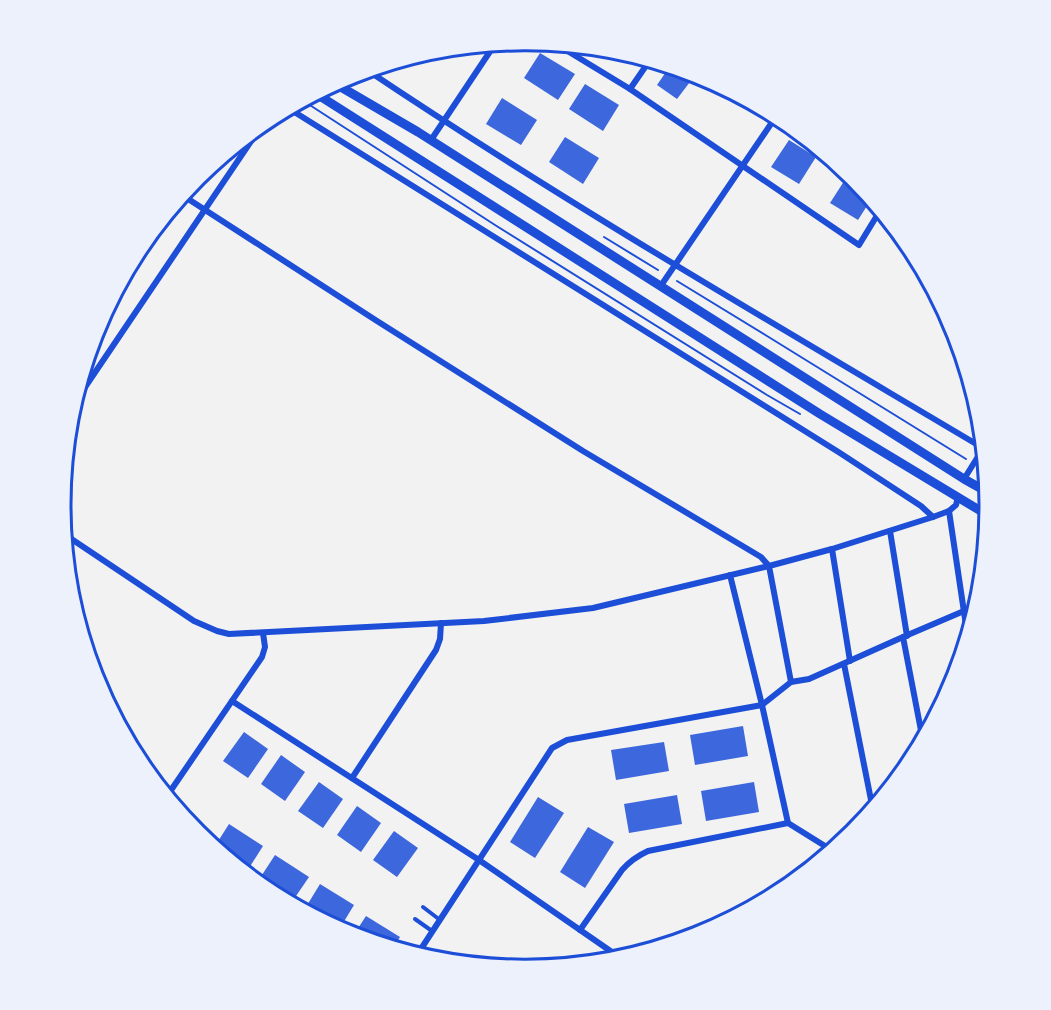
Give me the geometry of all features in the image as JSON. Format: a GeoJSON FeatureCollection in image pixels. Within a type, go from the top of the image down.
{"type":"FeatureCollection","features":[{"type":"Feature","properties":{"kind":"main road"},"geometry":{"type":"LineString","coordinates":[[345,89],[431,140],[979,488]]}},
{"type":"Feature","properties":{"kind":"main road"},"geometry":{"type":"LineString","coordinates":[[324,99],[820,414],[980,510]]}},
{"type":"Feature","properties":{"kind":"main road"},"geometry":{"type":"LineString","coordinates":[[958,496],[964,479]]}},
{"type":"Feature","properties":{"kind":"street"},"geometry":{"type":"LineString","coordinates":[[431,140],[489,53]]}},
{"type":"Feature","properties":{"kind":"street"},"geometry":{"type":"LineString","coordinates":[[572,54],[630,89],[859,245],[876,217]]}},
{"type":"Feature","properties":{"kind":"street"},"geometry":{"type":"LineString","coordinates":[[630,89],[645,67]]}},
{"type":"Feature","properties":{"kind":"street"},"geometry":{"type":"LineString","coordinates":[[376,76],[443,122],[675,265],[975,442]]}},
{"type":"Feature","properties":{"kind":"street"},"geometry":{"type":"LineString","coordinates":[[297,113],[840,453],[933,516]]}},
{"type":"Feature","properties":{"kind":"street"},"geometry":{"type":"LineString","coordinates":[[660,287],[771,124]]}},
{"type":"Feature","properties":{"kind":"street"},"geometry":{"type":"LineString","coordinates":[[89,382],[248,146]]}},
{"type":"Feature","properties":{"kind":"street"},"geometry":{"type":"LineString","coordinates":[[190,200],[376,321],[583,451],[761,557],[769,566],[791,682]]}},
{"type":"Feature","properties":{"kind":"street"},"geometry":{"type":"LineString","coordinates":[[964,479],[977,458]]}},
{"type":"Feature","properties":{"kind":"street"},"geometry":{"type":"LineString","coordinates":[[72,540],[194,621],[229,634],[263,633],[484,621],[593,608],[832,549],[949,510],[956,505],[958,496]]}},
{"type":"Feature","properties":{"kind":"street"},"geometry":{"type":"LineString","coordinates":[[949,510],[965,619]]}},
{"type":"Feature","properties":{"kind":"street"},"geometry":{"type":"LineString","coordinates":[[890,531],[921,729]]}},
{"type":"Feature","properties":{"kind":"street"},"geometry":{"type":"LineString","coordinates":[[832,549],[847,662],[871,799]]}},
{"type":"Feature","properties":{"kind":"street"},"geometry":{"type":"LineString","coordinates":[[730,575],[788,823]]}},
{"type":"Feature","properties":{"kind":"street"},"geometry":{"type":"LineString","coordinates":[[422,947],[552,748],[567,740],[762,705],[791,682],[809,679],[967,609]]}},
{"type":"Feature","properties":{"kind":"street"},"geometry":{"type":"LineString","coordinates":[[352,778],[436,650],[440,639],[441,623]]}},
{"type":"Feature","properties":{"kind":"street"},"geometry":{"type":"LineString","coordinates":[[172,789],[262,657],[265,647],[263,633]]}},
{"type":"Feature","properties":{"kind":"street"},"geometry":{"type":"LineString","coordinates":[[232,700],[480,860],[610,951]]}},
{"type":"Feature","properties":{"kind":"street"},"geometry":{"type":"LineString","coordinates":[[580,930],[621,870],[648,851],[788,823],[825,846]]}},
{"type":"Feature","properties":{"kind":"lane"},"geometry":{"type":"LineString","coordinates":[[423,907],[440,920]]}},
{"type":"Feature","properties":{"kind":"lane"},"geometry":{"type":"LineString","coordinates":[[415,919],[433,931]]}},
{"type":"Feature","properties":{"kind":"path"},"geometry":{"type":"LineString","coordinates":[[311,106],[495,225],[807,418]]}},
{"type":"Feature","properties":{"kind":"path"},"geometry":{"type":"LineString","coordinates":[[677,281],[964,458]]}},
{"type":"Feature","properties":{"kind":"building"},"geometry":{"type":"Polygon","coordinates":[[[540,53],[575,74],[558,100],[524,78],[540,53]]]}},
{"type":"Feature","properties":{"kind":"building"},"geometry":{"type":"Polygon","coordinates":[[[665,73],[690,82],[677,99],[657,85],[665,73]]]}},
{"type":"Feature","properties":{"kind":"building"},"geometry":{"type":"Polygon","coordinates":[[[585,84],[619,105],[603,131],[569,109],[585,84]]]}},
{"type":"Feature","properties":{"kind":"building"},"geometry":{"type":"Polygon","coordinates":[[[502,98],[537,120],[521,145],[486,124],[502,98]]]}},
{"type":"Feature","properties":{"kind":"building"},"geometry":{"type":"Polygon","coordinates":[[[565,137],[599,158],[583,184],[549,162],[565,137]]]}},
{"type":"Feature","properties":{"kind":"building"},"geometry":{"type":"Polygon","coordinates":[[[789,140],[816,157],[799,184],[771,167],[789,140]]]}},
{"type":"Feature","properties":{"kind":"building"},"geometry":{"type":"Polygon","coordinates":[[[844,181],[867,206],[858,220],[830,203],[844,181]]]}},
{"type":"Feature","properties":{"kind":"building"},"geometry":{"type":"Polygon","coordinates":[[[743,726],[748,756],[695,765],[690,735],[743,726]]]}},
{"type":"Feature","properties":{"kind":"building"},"geometry":{"type":"Polygon","coordinates":[[[244,732],[268,749],[248,778],[223,761],[244,732]]]}},
{"type":"Feature","properties":{"kind":"building"},"geometry":{"type":"Polygon","coordinates":[[[664,742],[669,771],[616,780],[611,750],[664,742]]]}},
{"type":"Feature","properties":{"kind":"building"},"geometry":{"type":"Polygon","coordinates":[[[281,755],[305,772],[285,801],[261,784],[281,755]]]}},
{"type":"Feature","properties":{"kind":"building"},"geometry":{"type":"Polygon","coordinates":[[[319,782],[343,799],[323,828],[298,811],[319,782]]]}},
{"type":"Feature","properties":{"kind":"building"},"geometry":{"type":"Polygon","coordinates":[[[754,782],[759,812],[706,821],[701,791],[754,782]]]}},
{"type":"Feature","properties":{"kind":"building"},"geometry":{"type":"Polygon","coordinates":[[[677,795],[682,824],[629,833],[624,804],[677,795]]]}},
{"type":"Feature","properties":{"kind":"building"},"geometry":{"type":"Polygon","coordinates":[[[538,797],[564,813],[535,858],[510,842],[538,797]]]}},
{"type":"Feature","properties":{"kind":"building"},"geometry":{"type":"Polygon","coordinates":[[[357,806],[381,823],[361,852],[337,835],[357,806]]]}},
{"type":"Feature","properties":{"kind":"building"},"geometry":{"type":"Polygon","coordinates":[[[229,824],[263,846],[250,866],[219,840],[229,824]]]}},
{"type":"Feature","properties":{"kind":"building"},"geometry":{"type":"Polygon","coordinates":[[[588,827],[614,842],[585,888],[560,872],[588,827]]]}},
{"type":"Feature","properties":{"kind":"building"},"geometry":{"type":"Polygon","coordinates":[[[394,831],[418,848],[397,877],[373,860],[394,831]]]}},
{"type":"Feature","properties":{"kind":"building"},"geometry":{"type":"Polygon","coordinates":[[[275,855],[309,877],[296,897],[262,874],[275,855]]]}},
{"type":"Feature","properties":{"kind":"building"},"geometry":{"type":"Polygon","coordinates":[[[320,884],[354,905],[344,921],[308,903],[320,884]]]}},
{"type":"Feature","properties":{"kind":"building"},"geometry":{"type":"Polygon","coordinates":[[[366,916],[400,937],[398,941],[359,927],[366,916]]]}}]}
